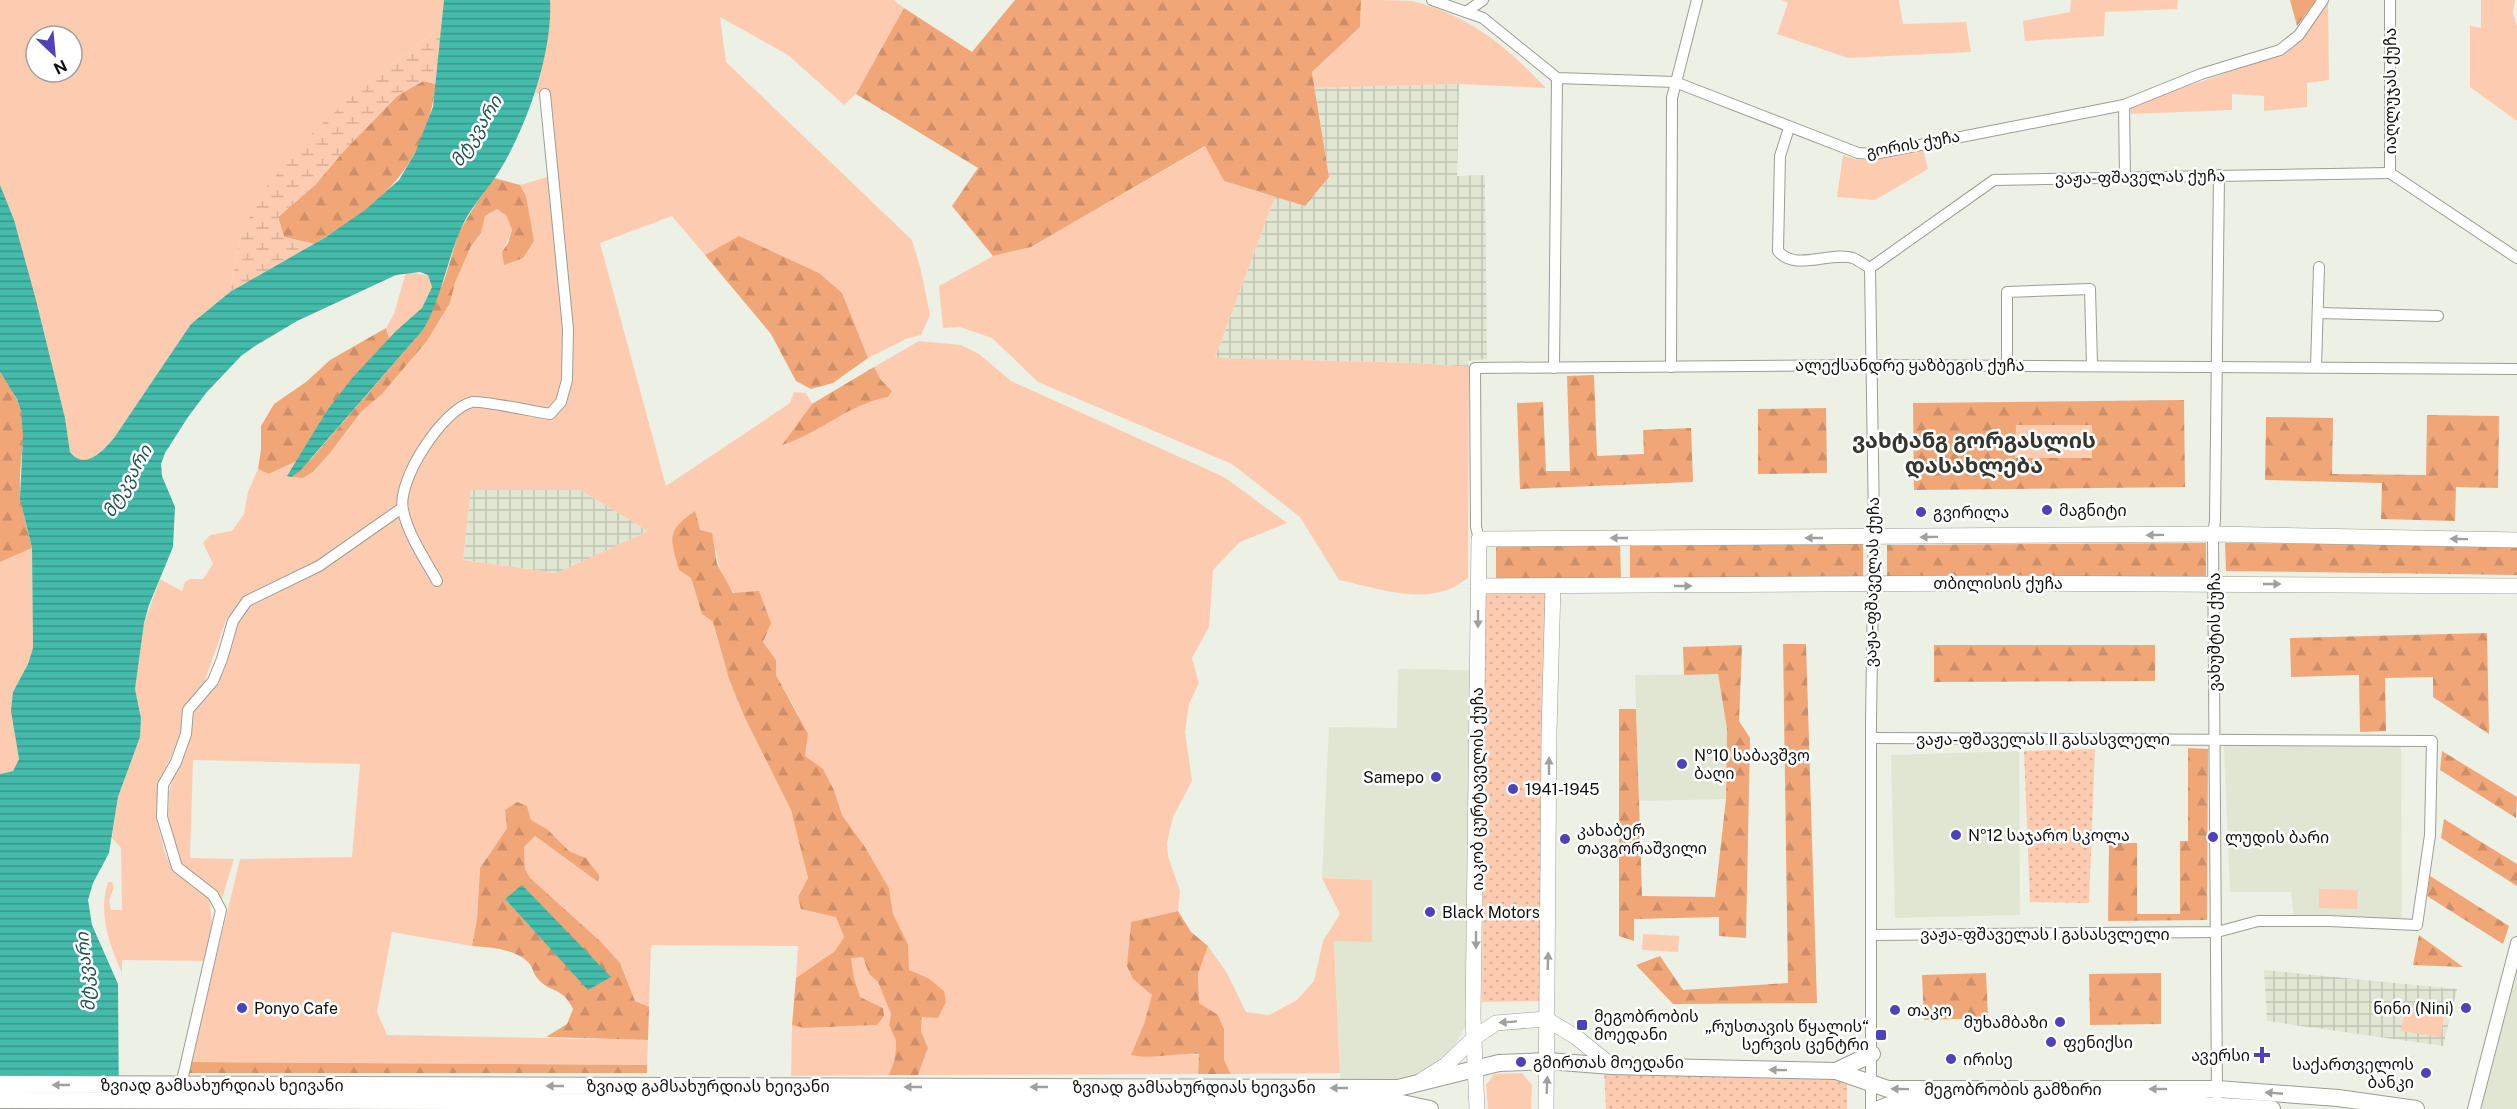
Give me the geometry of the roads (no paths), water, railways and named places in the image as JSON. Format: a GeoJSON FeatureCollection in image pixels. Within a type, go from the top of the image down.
{"type":"FeatureCollection","features":[{"type":"Feature","properties":{"kind":"main road"},"geometry":{"type":"LineString","coordinates":[[1479,539],[2213,534],[2517,540]]}},
{"type":"Feature","properties":{"kind":"main road","name":"იაკობ ცურტაველის ქუჩა"},"geometry":{"type":"LineString","coordinates":[[1474,1038],[1479,539]]}},
{"type":"Feature","properties":{"kind":"main road","name":"თბილისის ქუჩა"},"geometry":{"type":"LineString","coordinates":[[1478,586],[1872,583],[2517,586]]}},
{"type":"Feature","properties":{"kind":"main road"},"geometry":{"type":"LineString","coordinates":[[1546,1109],[1549,732],[1553,586]]}},
{"type":"Feature","properties":{"kind":"main road"},"geometry":{"type":"LineString","coordinates":[[1416,1084],[1446,1065],[1474,1038],[1496,1023],[1546,1019],[1576,1037],[1612,1066]]}},
{"type":"Feature","properties":{"kind":"main road"},"geometry":{"type":"LineString","coordinates":[[1474,1038],[1477,1109]]}},
{"type":"Feature","properties":{"kind":"main road"},"geometry":{"type":"LineString","coordinates":[[1836,1071],[1872,1054]]}},
{"type":"Feature","properties":{"kind":"main road"},"geometry":{"type":"LineString","coordinates":[[1416,1084],[1520,1061],[1548,1060],[1612,1066]]}},
{"type":"Feature","properties":{"kind":"main road","name":"მეგობრობის გამზირი"},"geometry":{"type":"LineString","coordinates":[[1612,1066],[1836,1071],[1888,1089],[2217,1101],[2272,1109]]}},
{"type":"Feature","properties":{"kind":"main road","name":"ზვიად გამსახურდიას ხეივანი"},"geometry":{"type":"LineString","coordinates":[[0,1084],[119,1093],[181,1085],[886,1094]]}},
{"type":"Feature","properties":{"kind":"main road","name":"ზვიად გამსახურდიას ხეივანი"},"geometry":{"type":"LineString","coordinates":[[0,1100],[119,1093],[938,1094],[1398,1088],[1416,1084]]}},
{"type":"Feature","properties":{"kind":"main road","name":"ზვიად გამსახურდიას ხეივანი"},"geometry":{"type":"LineString","coordinates":[[938,1094],[1402,1103],[1430,1109]]}},
{"type":"Feature","properties":{"kind":"main road","name":"მეგობრობის გამზირი"},"geometry":{"type":"LineString","coordinates":[[1879,1109],[1888,1105],[2338,1098],[2416,1109]]}},
{"type":"Feature","properties":{"kind":"street"},"geometry":{"type":"LineString","coordinates":[[1432,0],[1483,18],[1557,78],[1554,368]]}},
{"type":"Feature","properties":{"kind":"street"},"geometry":{"type":"LineString","coordinates":[[1466,12],[1483,0]]}},
{"type":"Feature","properties":{"kind":"street"},"geometry":{"type":"LineString","coordinates":[[1671,367],[1672,98],[1697,0]]}},
{"type":"Feature","properties":{"kind":"street","name":"გორის ქუჩა"},"geometry":{"type":"LineString","coordinates":[[1557,78],[1675,82],[1858,153],[1874,154],[2124,105],[2201,75],[2280,50],[2299,35],[2323,0]]}},
{"type":"Feature","properties":{"kind":"street","name":"იაღლუჯას ქუჩა"},"geometry":{"type":"LineString","coordinates":[[2391,0],[2390,173],[2517,258]]}},
{"type":"Feature","properties":{"kind":"street"},"geometry":{"type":"LineString","coordinates":[[437,581],[409,527],[402,508],[409,471],[430,438],[452,415],[472,402],[550,414],[561,402],[567,380],[568,329],[545,94]]}},
{"type":"Feature","properties":{"kind":"street"},"geometry":{"type":"LineString","coordinates":[[2124,105],[2125,177]]}},
{"type":"Feature","properties":{"kind":"street"},"geometry":{"type":"LineString","coordinates":[[1789,128],[1780,156],[1778,251],[1783,257],[1796,260],[1852,258],[1870,268]]}},
{"type":"Feature","properties":{"kind":"street","name":"ვაჟა-ფშაველას ქუჩა"},"geometry":{"type":"LineString","coordinates":[[1871,1109],[1873,365],[1870,268],[1994,180],[2390,173]]}},
{"type":"Feature","properties":{"kind":"street","name":"ვახუშტის ქუჩა"},"geometry":{"type":"LineString","coordinates":[[2217,1101],[2213,534],[2216,521],[2219,175]]}},
{"type":"Feature","properties":{"kind":"street"},"geometry":{"type":"LineString","coordinates":[[2316,368],[2319,267]]}},
{"type":"Feature","properties":{"kind":"street"},"geometry":{"type":"LineString","coordinates":[[2007,365],[2007,291],[2090,289],[2092,365]]}},
{"type":"Feature","properties":{"kind":"street"},"geometry":{"type":"LineString","coordinates":[[2318,313],[2438,316]]}},
{"type":"Feature","properties":{"kind":"street","name":"ალექსანდრე ყაზბეგის ქუჩა"},"geometry":{"type":"LineString","coordinates":[[1479,539],[1476,527],[1475,368],[2216,365],[2517,369]]}},
{"type":"Feature","properties":{"kind":"street"},"geometry":{"type":"LineString","coordinates":[[181,1085],[221,910],[213,895],[177,867],[162,818],[164,785],[176,762],[186,734],[188,710],[213,681],[222,659],[232,621],[247,601],[319,566],[402,508]]}},
{"type":"Feature","properties":{"kind":"street","name":"ვაჟა-ფშაველას II გასასვლელი"},"geometry":{"type":"LineString","coordinates":[[1871,738],[2432,741],[2430,835],[2417,925],[2258,921],[2217,933]]}},
{"type":"Feature","properties":{"kind":"street","name":"ვაჟა-ფშაველას I გასასვლელი"},"geometry":{"type":"LineString","coordinates":[[1872,935],[2217,933]]}},
{"type":"Feature","properties":{"kind":"street"},"geometry":{"type":"LineString","coordinates":[[2474,1109],[2517,943]]}},
{"type":"Feature","properties":{"kind":"water","name":"მტკვარი"},"geometry":{"type":"Polygon","coordinates":[[[444,0],[550,0],[550,20],[543,65],[520,132],[500,170],[464,223],[423,330],[300,471],[291,477],[287,476],[328,409],[353,377],[396,331],[422,308],[432,287],[428,275],[420,272],[396,275],[297,321],[255,346],[241,356],[206,393],[165,453],[161,464],[162,476],[175,507],[173,547],[144,623],[135,689],[141,718],[140,737],[118,797],[109,853],[93,883],[88,900],[92,925],[118,984],[119,1109],[0,1109],[0,774],[13,771],[19,759],[11,711],[13,692],[28,664],[33,648],[32,548],[20,499],[23,435],[21,411],[17,399],[0,372],[0,185],[14,220],[36,300],[65,418],[70,452],[82,460],[94,457],[114,438],[191,324],[230,292],[326,237],[365,210],[399,180],[415,153],[433,107],[444,0]]]}},
{"type":"Feature","properties":{"kind":"water"},"geometry":{"type":"Polygon","coordinates":[[[522,885],[611,977],[588,990],[505,899],[522,885]]]}},
{"type":"Feature","properties":{"kind":"place","name":"მაგნიტი"},"geometry":{"type":"Point","coordinates":[2047,510]}},
{"type":"Feature","properties":{"kind":"place","name":"გვირილა"},"geometry":{"type":"Point","coordinates":[1921,512]}},
{"type":"Feature","properties":{"kind":"place","name":"№10 საბავშვო ბაღი"},"geometry":{"type":"Point","coordinates":[1682,764]}},
{"type":"Feature","properties":{"kind":"place","name":"Samepo"},"geometry":{"type":"Point","coordinates":[1436,777]}},
{"type":"Feature","properties":{"kind":"place","name":"1941-1945"},"geometry":{"type":"Point","coordinates":[1513,789]}},
{"type":"Feature","properties":{"kind":"place","name":"№12 საჯარო სკოლა"},"geometry":{"type":"Point","coordinates":[1956,835]}},
{"type":"Feature","properties":{"kind":"place","name":"ლუდის ბარი"},"geometry":{"type":"Point","coordinates":[2213,837]}},
{"type":"Feature","properties":{"kind":"place","name":"კახაბერ თავგორაშვილი"},"geometry":{"type":"Point","coordinates":[1565,839]}},
{"type":"Feature","properties":{"kind":"place","name":"Black Motors"},"geometry":{"type":"Point","coordinates":[1430,912]}},
{"type":"Feature","properties":{"kind":"place","name":"Ponyo Cafe"},"geometry":{"type":"Point","coordinates":[242,1008]}},
{"type":"Feature","properties":{"kind":"place","name":"ნინი (Nini)"},"geometry":{"type":"Point","coordinates":[2466,1008]}},
{"type":"Feature","properties":{"kind":"place","name":"თაკო"},"geometry":{"type":"Point","coordinates":[1895,1010]}},
{"type":"Feature","properties":{"kind":"place","name":"მუხამბაზი"},"geometry":{"type":"Point","coordinates":[2060,1022]}},
{"type":"Feature","properties":{"kind":"place","name":"მეგობრობის მოედანი"},"geometry":{"type":"Point","coordinates":[1582,1025]}},
{"type":"Feature","properties":{"kind":"place","name":"„რუსთავის წყალის“ სერვის ცენტრი"},"geometry":{"type":"Point","coordinates":[1881,1035]}},
{"type":"Feature","properties":{"kind":"place","name":"ფენიქსი"},"geometry":{"type":"Point","coordinates":[2051,1042]}},
{"type":"Feature","properties":{"kind":"place","name":"ავერსი"},"geometry":{"type":"Point","coordinates":[2262,1055]}},
{"type":"Feature","properties":{"kind":"place","name":"ირისე"},"geometry":{"type":"Point","coordinates":[1951,1059]}},
{"type":"Feature","properties":{"kind":"place","name":"გმირთას მოედანი"},"geometry":{"type":"Point","coordinates":[1521,1062]}},
{"type":"Feature","properties":{"kind":"place","name":"საქართველოს ბანკი"},"geometry":{"type":"Point","coordinates":[2426,1073]}},
{"type":"Feature","properties":{"kind":"district","name":"ვახტანგ გორგასლის დასახლება"},"geometry":{"type":"Point","coordinates":[1974,452]}}]}
